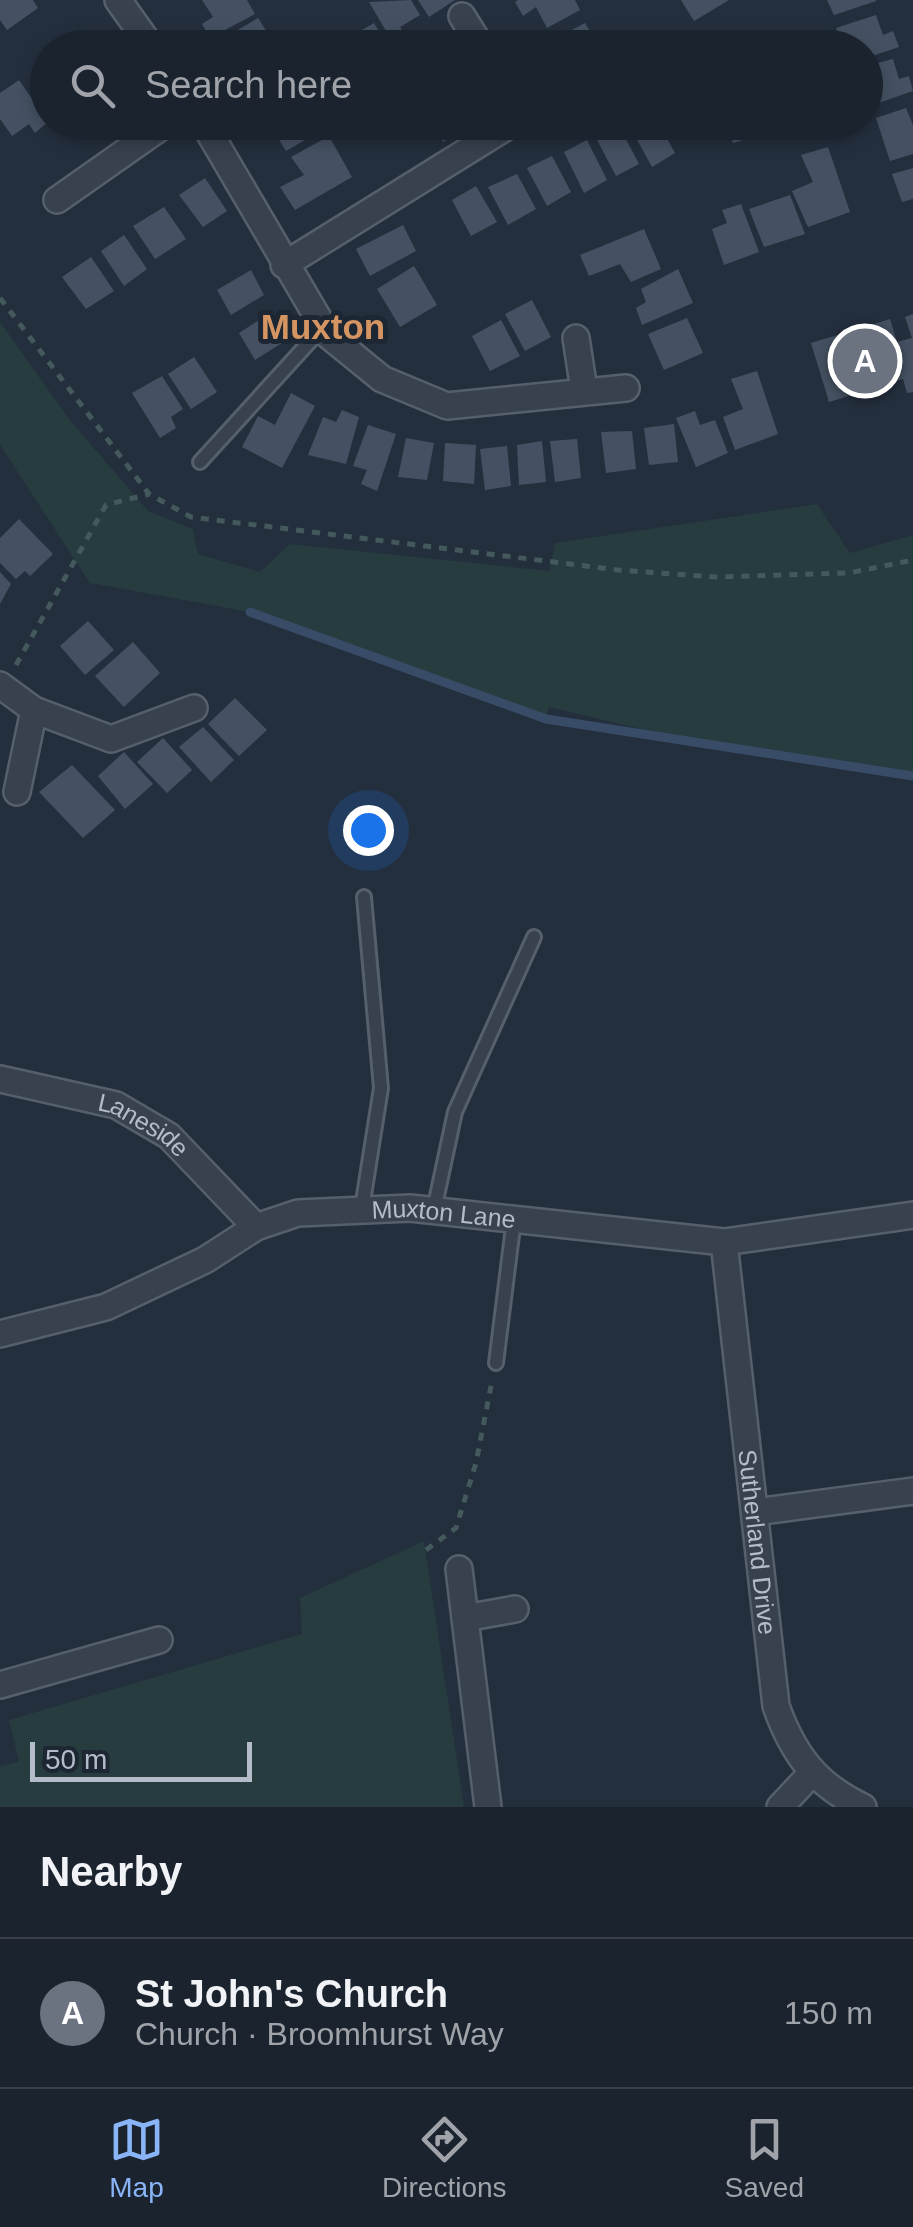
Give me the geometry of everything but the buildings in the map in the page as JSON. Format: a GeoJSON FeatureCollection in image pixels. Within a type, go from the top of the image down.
{"type":"FeatureCollection","features":[{"type":"Feature","properties":{"kind":"street"},"geometry":{"type":"LineString","coordinates":[[118,0],[139,30]]}},
{"type":"Feature","properties":{"kind":"street"},"geometry":{"type":"LineString","coordinates":[[462,16],[471,30]]}},
{"type":"Feature","properties":{"kind":"street"},"geometry":{"type":"LineString","coordinates":[[58,200],[143,140]]}},
{"type":"Feature","properties":{"kind":"street"},"geometry":{"type":"LineString","coordinates":[[213,140],[323,327],[382,379],[447,406],[626,388]]}},
{"type":"Feature","properties":{"kind":"street"},"geometry":{"type":"LineString","coordinates":[[284,266],[485,140]]}},
{"type":"Feature","properties":{"kind":"street"},"geometry":{"type":"LineString","coordinates":[[576,338],[584,390]]}},
{"type":"Feature","properties":{"kind":"street"},"geometry":{"type":"LineString","coordinates":[[2,687],[34,710],[111,739],[194,708]]}},
{"type":"Feature","properties":{"kind":"street"},"geometry":{"type":"LineString","coordinates":[[17,792],[34,710]]}},
{"type":"Feature","properties":{"kind":"street","name":"Laneside"},"geometry":{"type":"LineString","coordinates":[[0,1079],[116,1104],[169,1136],[256,1227]]}},
{"type":"Feature","properties":{"kind":"street","name":"Muxton Lane"},"geometry":{"type":"LineString","coordinates":[[0,1334],[106,1307],[205,1260],[256,1227],[298,1213],[362,1208],[434,1210],[724,1242],[913,1215]]}},
{"type":"Feature","properties":{"kind":"street","name":"Sutherland Drive"},"geometry":{"type":"LineString","coordinates":[[724,1242],[776,1706],[790,1745],[812,1774],[864,1807]]}},
{"type":"Feature","properties":{"kind":"street"},"geometry":{"type":"LineString","coordinates":[[755,1512],[913,1492]]}},
{"type":"Feature","properties":{"kind":"street"},"geometry":{"type":"LineString","coordinates":[[459,1569],[488,1807]]}},
{"type":"Feature","properties":{"kind":"street"},"geometry":{"type":"LineString","coordinates":[[465,1618],[515,1609]]}},
{"type":"Feature","properties":{"kind":"street"},"geometry":{"type":"LineString","coordinates":[[0,1685],[159,1640]]}},
{"type":"Feature","properties":{"kind":"street"},"geometry":{"type":"LineString","coordinates":[[780,1807],[812,1774]]}},
{"type":"Feature","properties":{"kind":"lane"},"geometry":{"type":"LineString","coordinates":[[200,462],[323,327]]}},
{"type":"Feature","properties":{"kind":"lane"},"geometry":{"type":"LineString","coordinates":[[362,1208],[381,1088],[364,897]]}},
{"type":"Feature","properties":{"kind":"lane"},"geometry":{"type":"LineString","coordinates":[[434,1210],[455,1112],[534,938]]}},
{"type":"Feature","properties":{"kind":"lane"},"geometry":{"type":"LineString","coordinates":[[496,1364],[514,1219]]}},
{"type":"Feature","properties":{"kind":"path"},"geometry":{"type":"LineString","coordinates":[[0,298],[148,494],[191,517],[618,570],[715,577],[849,574],[913,560]]}},
{"type":"Feature","properties":{"kind":"path"},"geometry":{"type":"LineString","coordinates":[[2,687],[106,505],[148,494]]}},
{"type":"Feature","properties":{"kind":"path"},"geometry":{"type":"LineString","coordinates":[[426,1550],[456,1528],[476,1463],[496,1364]]}},
{"type":"Feature","properties":{"kind":"green space"},"geometry":{"type":"Polygon","coordinates":[[[0,322],[69,419],[148,511],[193,529],[198,554],[260,572],[290,544],[550,571],[555,543],[817,504],[850,553],[913,535],[913,772],[755,756],[549,707],[546,719],[250,612],[90,583],[0,445],[0,322]]]}},
{"type":"Feature","properties":{"kind":"green space"},"geometry":{"type":"Polygon","coordinates":[[[424,1541],[464,1807],[0,1807],[0,1766],[19,1762],[9,1720],[302,1634],[300,1598],[424,1541]]]}},
{"type":"Feature","properties":{"kind":"waterway"},"geometry":{"type":"LineString","coordinates":[[250,612],[546,719],[913,776]]}},
{"type":"Feature","properties":{"kind":"place","name":"St John's Church"},"geometry":{"type":"Point","coordinates":[865,361]}},
{"type":"Feature","properties":{"kind":"district","name":"Muxton"},"geometry":{"type":"Point","coordinates":[323,327]}}]}
